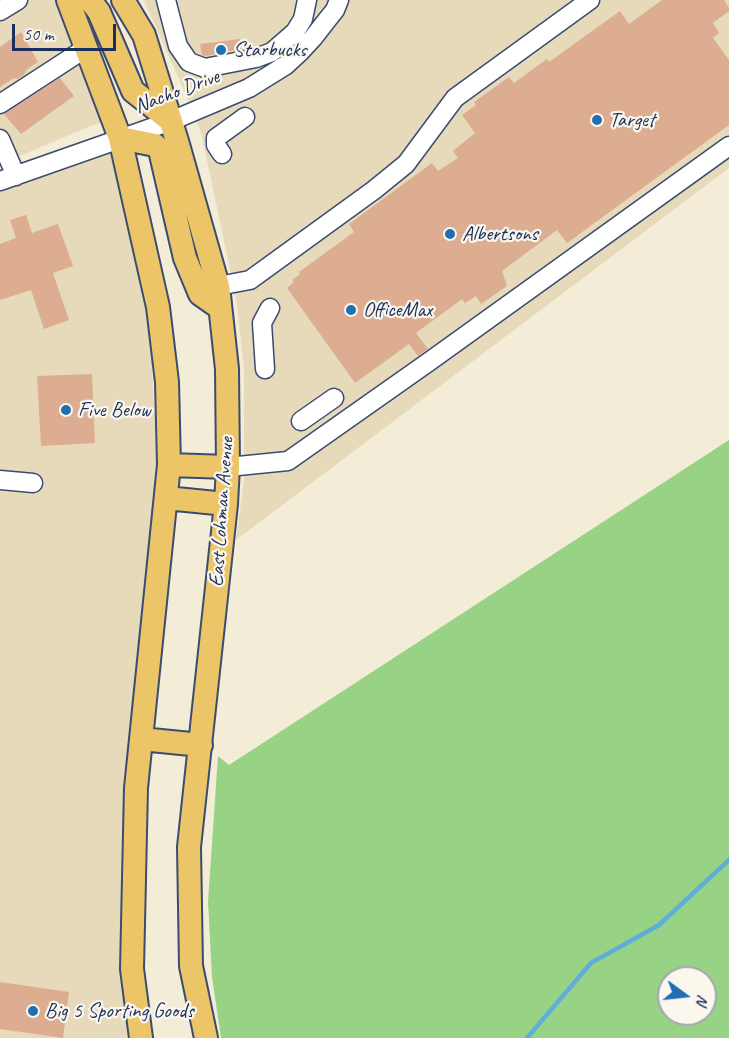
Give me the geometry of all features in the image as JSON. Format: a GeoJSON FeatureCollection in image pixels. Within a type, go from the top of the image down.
{"type":"FeatureCollection","features":[{"type":"Feature","properties":{"kind":"main road"},"geometry":{"type":"LineString","coordinates":[[68,0],[120,138],[158,307],[167,382],[169,465],[136,788],[132,969],[141,1038]]}},
{"type":"Feature","properties":{"kind":"main road"},"geometry":{"type":"LineString","coordinates":[[90,0],[99,12],[133,92],[171,121]]}},
{"type":"Feature","properties":{"kind":"main road","name":"East Lohman Avenue"},"geometry":{"type":"LineString","coordinates":[[123,0],[144,35],[171,121],[219,297],[227,369],[226,504],[189,847],[191,966],[206,1038]]}},
{"type":"Feature","properties":{"kind":"main road"},"geometry":{"type":"LineString","coordinates":[[120,138],[155,145],[160,150],[185,258],[200,294],[219,297]]}},
{"type":"Feature","properties":{"kind":"main road"},"geometry":{"type":"LineString","coordinates":[[169,465],[228,468]]}},
{"type":"Feature","properties":{"kind":"main road"},"geometry":{"type":"LineString","coordinates":[[166,498],[226,504]]}},
{"type":"Feature","properties":{"kind":"main road"},"geometry":{"type":"LineString","coordinates":[[141,739],[201,745]]}},
{"type":"Feature","properties":{"kind":"street"},"geometry":{"type":"LineString","coordinates":[[0,11],[18,0]]}},
{"type":"Feature","properties":{"kind":"street"},"geometry":{"type":"LineString","coordinates":[[166,0],[178,46],[189,62],[205,68],[256,58],[272,52],[294,32],[303,19],[307,0]]}},
{"type":"Feature","properties":{"kind":"street","name":"Nacho Drive"},"geometry":{"type":"LineString","coordinates":[[8,179],[171,121],[249,88],[286,65],[313,38],[339,0]]}},
{"type":"Feature","properties":{"kind":"street"},"geometry":{"type":"LineString","coordinates":[[219,297],[250,280],[406,165],[455,98],[590,0]]}},
{"type":"Feature","properties":{"kind":"street"},"geometry":{"type":"LineString","coordinates":[[0,104],[86,48]]}},
{"type":"Feature","properties":{"kind":"street"},"geometry":{"type":"LineString","coordinates":[[222,154],[216,145],[216,138],[244,117]]}},
{"type":"Feature","properties":{"kind":"street"},"geometry":{"type":"LineString","coordinates":[[0,140],[8,179]]}},
{"type":"Feature","properties":{"kind":"street"},"geometry":{"type":"LineString","coordinates":[[228,468],[288,461],[729,146]]}},
{"type":"Feature","properties":{"kind":"street"},"geometry":{"type":"LineString","coordinates":[[265,369],[262,323],[270,308]]}},
{"type":"Feature","properties":{"kind":"street"},"geometry":{"type":"LineString","coordinates":[[301,421],[334,398]]}},
{"type":"Feature","properties":{"kind":"street"},"geometry":{"type":"LineString","coordinates":[[0,480],[33,483]]}},
{"type":"Feature","properties":{"kind":"shaded area"},"geometry":{"type":"Polygon","coordinates":[[[0,0],[56,0],[101,122],[0,164],[0,0]]]}},
{"type":"Feature","properties":{"kind":"shaded area"},"geometry":{"type":"Polygon","coordinates":[[[144,0],[729,0],[729,168],[236,540],[244,480],[244,369],[236,298],[201,132],[144,0]]]}},
{"type":"Feature","properties":{"kind":"shaded area"},"geometry":{"type":"Polygon","coordinates":[[[113,149],[150,326],[157,466],[125,787],[130,1038],[0,1038],[0,192],[113,149]]]}},
{"type":"Feature","properties":{"kind":"green space"},"geometry":{"type":"Polygon","coordinates":[[[729,440],[729,1038],[221,1038],[212,977],[208,902],[218,756],[229,765],[729,440]]]}},
{"type":"Feature","properties":{"kind":"building"},"geometry":{"type":"Polygon","coordinates":[[[662,0],[724,0],[729,8],[729,11],[713,23],[719,33],[713,38],[729,60],[729,125],[567,243],[557,230],[502,271],[507,286],[481,304],[476,296],[465,303],[462,299],[416,333],[428,349],[418,356],[409,344],[355,383],[287,288],[294,282],[292,280],[300,274],[299,272],[354,232],[349,224],[432,163],[438,171],[458,158],[453,151],[475,133],[462,115],[476,105],[474,102],[509,77],[514,83],[547,59],[549,62],[620,11],[629,24],[662,0]]]}},
{"type":"Feature","properties":{"kind":"building"},"geometry":{"type":"Polygon","coordinates":[[[21,32],[38,62],[27,69],[24,75],[0,87],[0,47],[21,32]]]}},
{"type":"Feature","properties":{"kind":"building","name":"Starbucks"},"geometry":{"type":"Polygon","coordinates":[[[240,39],[241,49],[202,55],[200,44],[240,39]]]}},
{"type":"Feature","properties":{"kind":"building"},"geometry":{"type":"Polygon","coordinates":[[[60,78],[74,96],[21,134],[4,114],[60,78]]]}},
{"type":"Feature","properties":{"kind":"building"},"geometry":{"type":"Polygon","coordinates":[[[26,215],[32,233],[58,224],[73,266],[53,273],[69,320],[44,329],[31,290],[0,300],[0,244],[16,238],[10,220],[26,215]]]}},
{"type":"Feature","properties":{"kind":"building","name":"Five Below"},"geometry":{"type":"Polygon","coordinates":[[[92,374],[95,443],[41,446],[37,376],[92,374]]]}},
{"type":"Feature","properties":{"kind":"building","name":"Big 5 Sporting Goods"},"geometry":{"type":"Polygon","coordinates":[[[0,982],[69,992],[63,1038],[0,1029],[0,982]]]}},
{"type":"Feature","properties":{"kind":"waterway"},"geometry":{"type":"LineString","coordinates":[[527,1038],[591,963],[659,925],[729,860]]}},
{"type":"Feature","properties":{"kind":"place","name":"Starbucks"},"geometry":{"type":"Point","coordinates":[221,50]}},
{"type":"Feature","properties":{"kind":"place","name":"Target"},"geometry":{"type":"Point","coordinates":[597,120]}},
{"type":"Feature","properties":{"kind":"place","name":"Albertsons"},"geometry":{"type":"Point","coordinates":[450,234]}},
{"type":"Feature","properties":{"kind":"place","name":"OfficeMax"},"geometry":{"type":"Point","coordinates":[351,310]}},
{"type":"Feature","properties":{"kind":"place","name":"Five Below"},"geometry":{"type":"Point","coordinates":[66,410]}},
{"type":"Feature","properties":{"kind":"place","name":"Big 5 Sporting Goods"},"geometry":{"type":"Point","coordinates":[33,1011]}}]}
